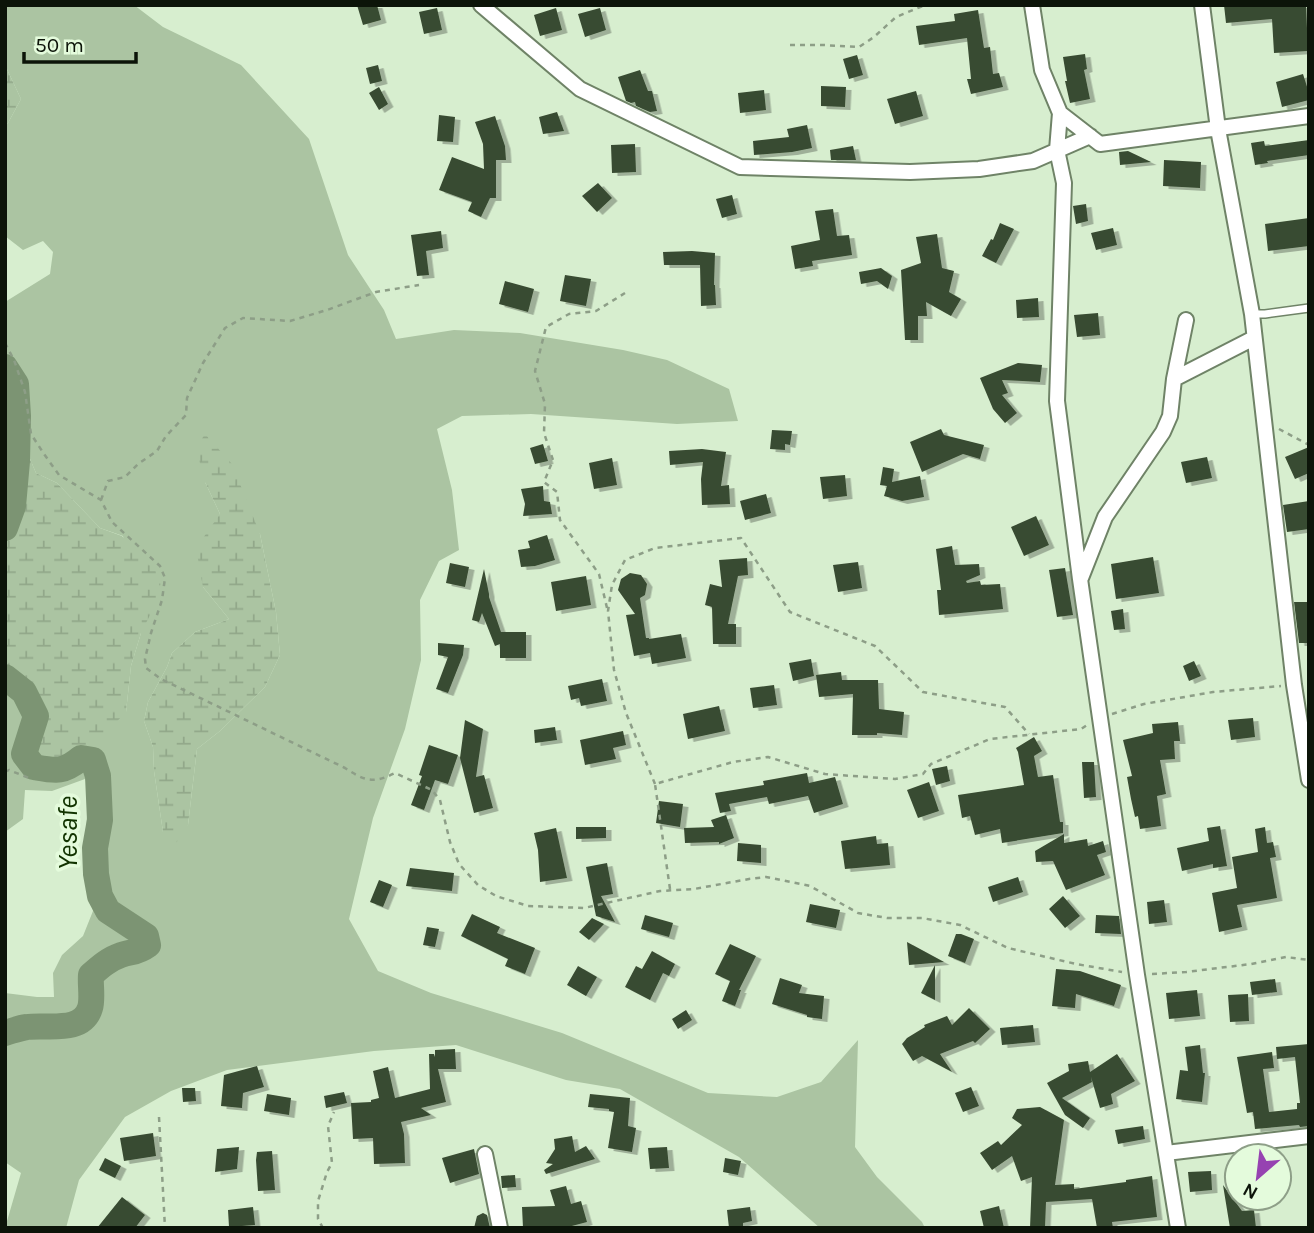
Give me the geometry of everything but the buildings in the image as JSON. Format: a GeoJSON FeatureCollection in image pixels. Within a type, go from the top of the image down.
{"type":"FeatureCollection","features":[{"type":"Feature","properties":{"kind":"street"},"geometry":{"type":"LineString","coordinates":[[481,5],[580,89],[740,167],[910,172],[979,169],[1033,161],[1090,136]]}},
{"type":"Feature","properties":{"kind":"street"},"geometry":{"type":"LineString","coordinates":[[1032,5],[1042,70],[1060,113],[1057,150],[1065,183],[1057,401],[1137,975],[1178,1228]]}},
{"type":"Feature","properties":{"kind":"street"},"geometry":{"type":"LineString","coordinates":[[1202,5],[1218,129],[1252,314],[1294,685],[1309,780]]}},
{"type":"Feature","properties":{"kind":"street"},"geometry":{"type":"LineString","coordinates":[[1060,113],[1100,144],[1309,116]]}},
{"type":"Feature","properties":{"kind":"street"},"geometry":{"type":"LineString","coordinates":[[1080,579],[1105,517],[1163,432],[1170,416],[1174,379],[1186,320]]}},
{"type":"Feature","properties":{"kind":"street"},"geometry":{"type":"LineString","coordinates":[[1174,379],[1254,338]]}},
{"type":"Feature","properties":{"kind":"street"},"geometry":{"type":"LineString","coordinates":[[1166,1153],[1309,1136]]}},
{"type":"Feature","properties":{"kind":"street"},"geometry":{"type":"LineString","coordinates":[[485,1154],[500,1228]]}},
{"type":"Feature","properties":{"kind":"lane"},"geometry":{"type":"LineString","coordinates":[[1252,314],[1309,308]]}},
{"type":"Feature","properties":{"kind":"path"},"geometry":{"type":"LineString","coordinates":[[790,46],[859,47],[896,17],[925,5]]}},
{"type":"Feature","properties":{"kind":"path"},"geometry":{"type":"LineString","coordinates":[[101,500],[108,481],[125,477],[157,451],[166,436],[186,415],[187,398],[203,363],[225,328],[243,318],[289,321],[376,292],[419,285]]}},
{"type":"Feature","properties":{"kind":"path"},"geometry":{"type":"LineString","coordinates":[[625,293],[596,311],[569,313],[546,327],[535,371],[545,404],[544,433],[553,460],[544,482],[557,492],[560,520],[599,574],[608,611],[619,691],[655,783],[670,891]]}},
{"type":"Feature","properties":{"kind":"path"},"geometry":{"type":"LineString","coordinates":[[5,343],[25,392],[31,434],[44,454],[59,475],[101,500],[112,522],[160,566],[166,578],[145,659],[146,668],[161,679],[345,768],[362,779],[381,780],[395,772],[432,790],[440,800],[450,842],[459,864],[478,885],[496,896],[527,905],[584,908],[660,891],[694,889],[766,877],[810,886],[858,913],[887,918],[922,918],[960,925],[1008,948],[1137,975],[1186,972],[1286,957],[1309,960]]}},
{"type":"Feature","properties":{"kind":"path"},"geometry":{"type":"LineString","coordinates":[[1264,420],[1309,445]]}},
{"type":"Feature","properties":{"kind":"path"},"geometry":{"type":"LineString","coordinates":[[608,611],[612,585],[625,560],[655,548],[741,538],[790,612],[875,646],[923,692],[1004,707],[1029,734]]}},
{"type":"Feature","properties":{"kind":"path"},"geometry":{"type":"LineString","coordinates":[[655,783],[733,762],[768,758],[825,774],[895,779],[923,774],[931,764],[990,739],[1082,729],[1100,717],[1144,704],[1213,692],[1294,685]]}},
{"type":"Feature","properties":{"kind":"path"},"geometry":{"type":"LineString","coordinates":[[5,772],[9,770],[29,778]]}},
{"type":"Feature","properties":{"kind":"path"},"geometry":{"type":"LineString","coordinates":[[323,1228],[318,1219],[318,1201],[332,1163],[328,1126],[334,1112]]}},
{"type":"Feature","properties":{"kind":"path"},"geometry":{"type":"LineString","coordinates":[[159,1117],[165,1228]]}},
{"type":"Feature","properties":{"kind":"green space"},"geometry":{"type":"Polygon","coordinates":[[[5,5],[134,5],[163,27],[241,65],[309,139],[348,255],[384,310],[396,339],[454,330],[520,333],[667,360],[729,389],[738,421],[677,424],[531,414],[462,416],[437,429],[452,490],[459,550],[439,561],[420,600],[421,660],[405,729],[373,818],[349,919],[378,971],[431,993],[562,1033],[708,1093],[777,1097],[821,1082],[858,1040],[855,1147],[877,1177],[925,1228],[820,1228],[739,1157],[620,1089],[566,1080],[456,1045],[374,1051],[227,1070],[171,1091],[125,1117],[79,1180],[66,1228],[5,1228],[21,1173],[5,1162],[5,993],[54,997],[53,973],[62,955],[83,936],[93,911],[84,861],[89,787],[85,779],[52,791],[25,790],[23,819],[5,832],[5,687],[18,699],[23,718],[126,712],[131,666],[141,633],[123,536],[100,528],[57,483],[36,473],[30,459],[5,445],[5,302],[50,274],[53,252],[43,241],[23,250],[5,236],[5,125],[21,99],[5,65],[5,5]],[[205,482],[220,514],[203,587],[229,619],[195,632],[172,653],[148,702],[144,721],[153,747],[163,832],[188,825],[197,749],[220,731],[265,687],[280,655],[276,612],[260,534],[205,482]]]}},
{"type":"Feature","properties":{"kind":"green space"},"geometry":{"type":"Polygon","coordinates":[[[5,65],[21,99],[5,125],[5,65]]]}},
{"type":"Feature","properties":{"kind":"green space"},"geometry":{"type":"Polygon","coordinates":[[[205,434],[232,464],[260,534],[276,612],[280,655],[265,687],[220,731],[197,749],[188,825],[174,846],[163,832],[153,747],[144,721],[148,702],[172,653],[195,632],[229,619],[203,587],[196,548],[220,514],[205,482],[196,448],[205,434]]]}},
{"type":"Feature","properties":{"kind":"green space"},"geometry":{"type":"Polygon","coordinates":[[[5,445],[30,459],[36,473],[57,483],[100,528],[122,536],[161,577],[159,597],[141,633],[131,666],[126,712],[91,748],[60,760],[38,748],[23,718],[18,699],[5,687],[5,445]]]}},
{"type":"Feature","properties":{"kind":"waterway","name":"Yesafe"},"geometry":{"type":"LineString","coordinates":[[5,367],[16,384],[18,416],[13,506],[5,528]]}},
{"type":"Feature","properties":{"kind":"waterway","name":"Yesafe"},"geometry":{"type":"LineString","coordinates":[[5,677],[24,692],[36,716],[24,754],[34,767],[59,770],[81,758],[93,760],[98,776],[100,820],[95,848],[100,896],[108,911],[146,936],[148,945],[113,959],[91,975],[90,1008],[80,1022],[63,1026],[27,1027],[5,1033]]}}]}
